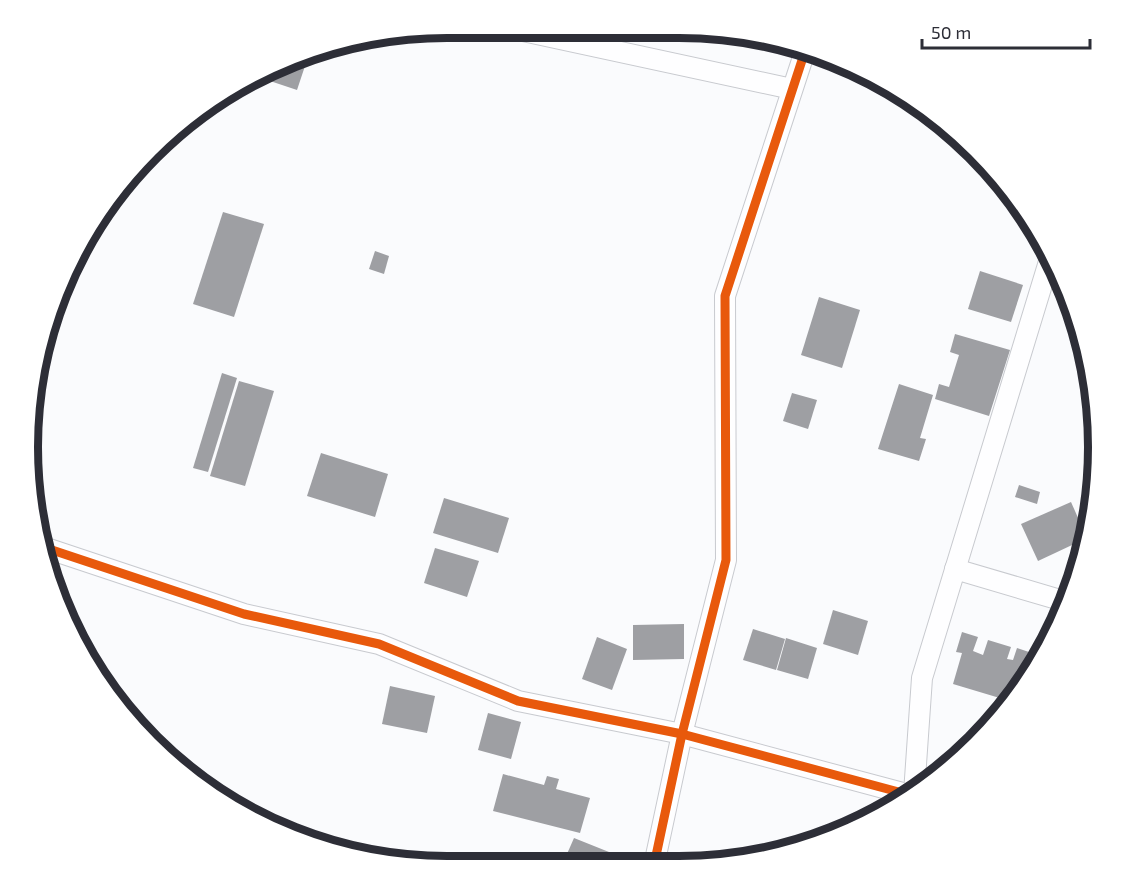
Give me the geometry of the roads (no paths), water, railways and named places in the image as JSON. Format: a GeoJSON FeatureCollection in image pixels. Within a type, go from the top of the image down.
{"type":"FeatureCollection","features":[{"type":"Feature","properties":{"kind":"street"},"geometry":{"type":"LineString","coordinates":[[556,38],[792,89]]}},
{"type":"Feature","properties":{"kind":"street"},"geometry":{"type":"LineString","coordinates":[[656,856],[682,734],[726,560],[725,296],[803,57]]}},
{"type":"Feature","properties":{"kind":"street"},"geometry":{"type":"LineString","coordinates":[[913,783],[922,678],[1047,268]]}},
{"type":"Feature","properties":{"kind":"street"},"geometry":{"type":"LineString","coordinates":[[50,549],[243,615],[379,644],[518,701],[682,734],[901,791]]}},
{"type":"Feature","properties":{"kind":"street"},"geometry":{"type":"LineString","coordinates":[[955,569],[1059,600]]}}]}
